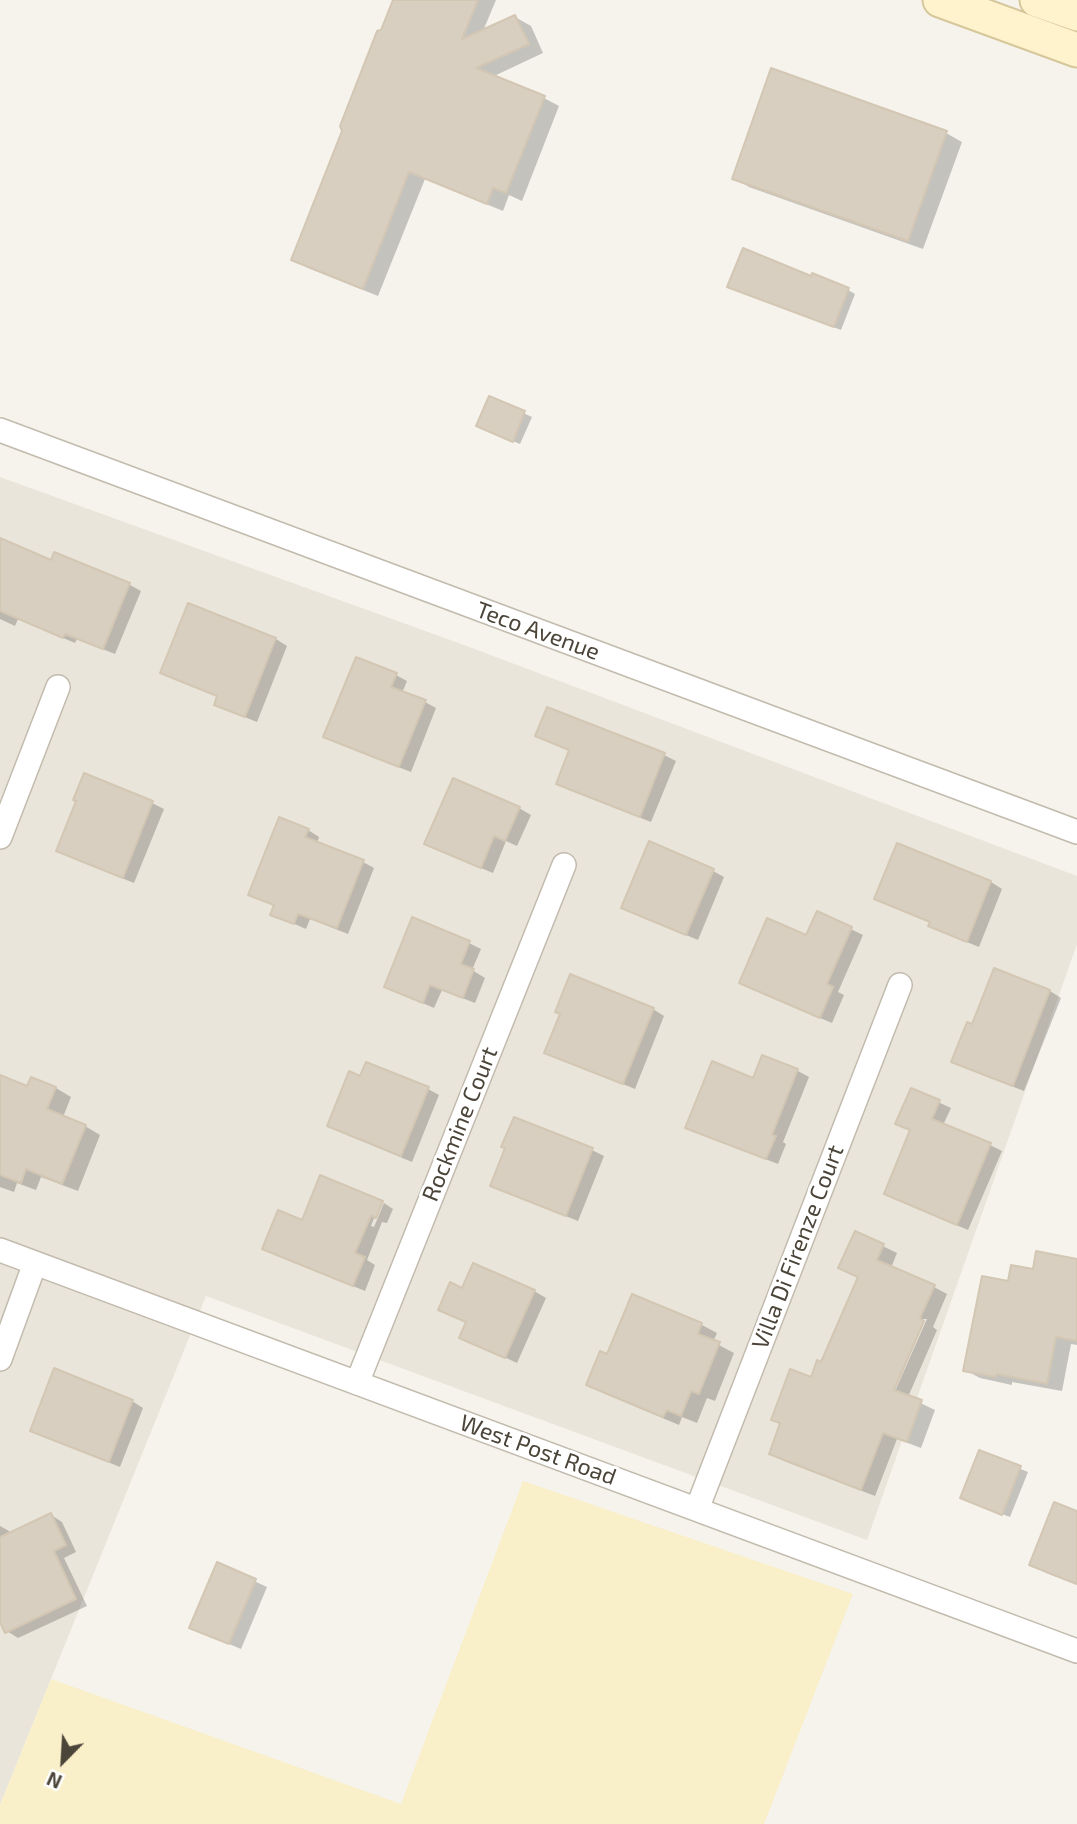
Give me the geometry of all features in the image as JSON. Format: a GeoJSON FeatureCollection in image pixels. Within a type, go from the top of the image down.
{"type":"FeatureCollection","features":[{"type":"Feature","properties":{"kind":"main road"},"geometry":{"type":"LineString","coordinates":[[940,0],[1077,50]]}},
{"type":"Feature","properties":{"kind":"main road"},"geometry":{"type":"LineString","coordinates":[[1037,0],[1077,14]]}},
{"type":"Feature","properties":{"kind":"street","name":"Teco Avenue"},"geometry":{"type":"LineString","coordinates":[[0,430],[1077,832]]}},
{"type":"Feature","properties":{"kind":"street"},"geometry":{"type":"LineString","coordinates":[[0,837],[58,687]]}},
{"type":"Feature","properties":{"kind":"street","name":"Rockmine Court"},"geometry":{"type":"LineString","coordinates":[[357,1383],[564,865]]}},
{"type":"Feature","properties":{"kind":"street","name":"Villa Di Firenze Court"},"geometry":{"type":"LineString","coordinates":[[697,1509],[900,985]]}},
{"type":"Feature","properties":{"kind":"street","name":"West Post Road"},"geometry":{"type":"LineString","coordinates":[[0,1250],[1077,1651]]}},
{"type":"Feature","properties":{"kind":"street"},"geometry":{"type":"LineString","coordinates":[[0,1359],[35,1263]]}},
{"type":"Feature","properties":{"kind":"shaded area"},"geometry":{"type":"Polygon","coordinates":[[[0,477],[464,645],[1077,876],[1077,944],[867,1540],[206,1296],[0,1805],[0,477]]]}},
{"type":"Feature","properties":{"kind":"sand"},"geometry":{"type":"Polygon","coordinates":[[[523,1481],[853,1594],[764,1824],[0,1824],[0,1805],[51,1679],[401,1804],[523,1481]]]}},
{"type":"Feature","properties":{"kind":"building"},"geometry":{"type":"Polygon","coordinates":[[[393,0],[478,0],[462,39],[515,15],[529,44],[476,68],[545,96],[506,193],[493,188],[487,204],[409,172],[363,289],[291,260],[342,131],[340,126],[377,31],[381,30],[393,0]]]}},
{"type":"Feature","properties":{"kind":"building"},"geometry":{"type":"Polygon","coordinates":[[[771,68],[947,131],[908,241],[732,179],[771,68]]]}},
{"type":"Feature","properties":{"kind":"building"},"geometry":{"type":"Polygon","coordinates":[[[743,248],[811,276],[812,273],[849,288],[834,327],[727,287],[743,248]]]}},
{"type":"Feature","properties":{"kind":"building"},"geometry":{"type":"Polygon","coordinates":[[[489,396],[525,411],[513,442],[476,426],[489,396]]]}},
{"type":"Feature","properties":{"kind":"building"},"geometry":{"type":"Polygon","coordinates":[[[0,538],[51,560],[54,552],[130,583],[103,649],[65,634],[63,638],[0,611],[0,538]]]}},
{"type":"Feature","properties":{"kind":"building"},"geometry":{"type":"Polygon","coordinates":[[[188,603],[276,638],[245,717],[214,705],[217,696],[160,673],[188,603]]]}},
{"type":"Feature","properties":{"kind":"building"},"geometry":{"type":"Polygon","coordinates":[[[356,657],[397,673],[391,687],[426,700],[399,767],[323,737],[356,657]]]}},
{"type":"Feature","properties":{"kind":"building"},"geometry":{"type":"Polygon","coordinates":[[[547,707],[665,753],[640,817],[556,784],[569,750],[535,736],[547,707]]]}},
{"type":"Feature","properties":{"kind":"building"},"geometry":{"type":"Polygon","coordinates":[[[84,773],[153,801],[123,878],[56,851],[84,773]]]}},
{"type":"Feature","properties":{"kind":"building"},"geometry":{"type":"Polygon","coordinates":[[[453,778],[520,807],[505,841],[494,836],[481,868],[424,844],[453,778]]]}},
{"type":"Feature","properties":{"kind":"building"},"geometry":{"type":"Polygon","coordinates":[[[279,817],[309,829],[305,837],[364,860],[337,928],[298,914],[294,924],[270,915],[274,905],[248,895],[279,817]]]}},
{"type":"Feature","properties":{"kind":"building"},"geometry":{"type":"Polygon","coordinates":[[[649,841],[714,869],[686,935],[621,908],[649,841]]]}},
{"type":"Feature","properties":{"kind":"building"},"geometry":{"type":"Polygon","coordinates":[[[897,843],[991,881],[967,942],[928,926],[930,922],[874,899],[897,843]]]}},
{"type":"Feature","properties":{"kind":"building"},"geometry":{"type":"Polygon","coordinates":[[[817,911],[852,927],[827,984],[833,987],[820,1018],[739,983],[767,918],[806,935],[817,911]]]}},
{"type":"Feature","properties":{"kind":"building"},"geometry":{"type":"Polygon","coordinates":[[[412,917],[470,941],[461,964],[474,969],[463,998],[430,985],[423,1003],[384,987],[412,917]]]}},
{"type":"Feature","properties":{"kind":"building"},"geometry":{"type":"Polygon","coordinates":[[[994,968],[1050,990],[1013,1086],[951,1062],[967,1022],[972,1024],[994,968]]]}},
{"type":"Feature","properties":{"kind":"building"},"geometry":{"type":"Polygon","coordinates":[[[570,974],[654,1008],[623,1084],[544,1053],[560,1014],[555,1012],[570,974]]]}},
{"type":"Feature","properties":{"kind":"building"},"geometry":{"type":"Polygon","coordinates":[[[762,1055],[798,1069],[772,1135],[776,1136],[766,1159],[685,1128],[712,1061],[753,1078],[762,1055]]]}},
{"type":"Feature","properties":{"kind":"building"},"geometry":{"type":"Polygon","coordinates":[[[366,1062],[429,1087],[401,1156],[327,1126],[349,1071],[360,1076],[366,1062]]]}},
{"type":"Feature","properties":{"kind":"building"},"geometry":{"type":"Polygon","coordinates":[[[0,1075],[27,1086],[31,1077],[56,1087],[47,1109],[86,1125],[62,1184],[26,1169],[21,1183],[0,1175],[0,1075]]]}},
{"type":"Feature","properties":{"kind":"building"},"geometry":{"type":"Polygon","coordinates":[[[911,1088],[940,1100],[932,1119],[991,1143],[957,1225],[884,1194],[910,1130],[895,1124],[911,1088]]]}},
{"type":"Feature","properties":{"kind":"building"},"geometry":{"type":"Polygon","coordinates":[[[514,1117],[593,1148],[566,1216],[490,1186],[505,1148],[501,1147],[514,1117]]]}},
{"type":"Feature","properties":{"kind":"building"},"geometry":{"type":"Polygon","coordinates":[[[320,1175],[383,1201],[376,1218],[371,1216],[355,1253],[365,1257],[353,1286],[262,1249],[278,1210],[302,1220],[320,1175]]]}},
{"type":"Feature","properties":{"kind":"building"},"geometry":{"type":"Polygon","coordinates":[[[855,1231],[884,1244],[877,1260],[935,1285],[920,1318],[924,1321],[894,1390],[922,1400],[907,1442],[883,1433],[861,1490],[769,1454],[780,1423],[771,1420],[790,1369],[811,1377],[817,1360],[821,1362],[858,1277],[838,1268],[855,1231]]]}},
{"type":"Feature","properties":{"kind":"building"},"geometry":{"type":"Polygon","coordinates":[[[1036,1251],[1077,1259],[1077,1341],[1056,1337],[1047,1384],[997,1374],[996,1377],[963,1371],[982,1276],[1008,1281],[1011,1265],[1033,1269],[1036,1251]]]}},
{"type":"Feature","properties":{"kind":"building"},"geometry":{"type":"Polygon","coordinates":[[[473,1263],[535,1290],[505,1358],[459,1338],[466,1322],[438,1310],[450,1282],[462,1288],[473,1263]]]}},
{"type":"Feature","properties":{"kind":"building"},"geometry":{"type":"Polygon","coordinates":[[[632,1294],[702,1323],[698,1334],[720,1342],[699,1394],[691,1391],[681,1416],[667,1410],[663,1417],[586,1385],[600,1351],[607,1354],[632,1294]]]}},
{"type":"Feature","properties":{"kind":"building"},"geometry":{"type":"Polygon","coordinates":[[[54,1368],[133,1400],[109,1462],[30,1431],[54,1368]]]}},
{"type":"Feature","properties":{"kind":"building"},"geometry":{"type":"Polygon","coordinates":[[[979,1450],[1021,1466],[1002,1515],[960,1498],[979,1450]]]}},
{"type":"Feature","properties":{"kind":"building"},"geometry":{"type":"Polygon","coordinates":[[[1054,1502],[1077,1511],[1077,1584],[1029,1565],[1054,1502]]]}},
{"type":"Feature","properties":{"kind":"building"},"geometry":{"type":"Polygon","coordinates":[[[51,1513],[66,1545],[54,1551],[76,1599],[5,1633],[0,1622],[0,1537],[51,1513]]]}},
{"type":"Feature","properties":{"kind":"building"},"geometry":{"type":"Polygon","coordinates":[[[217,1562],[256,1579],[229,1644],[189,1628],[217,1562]]]}}]}
